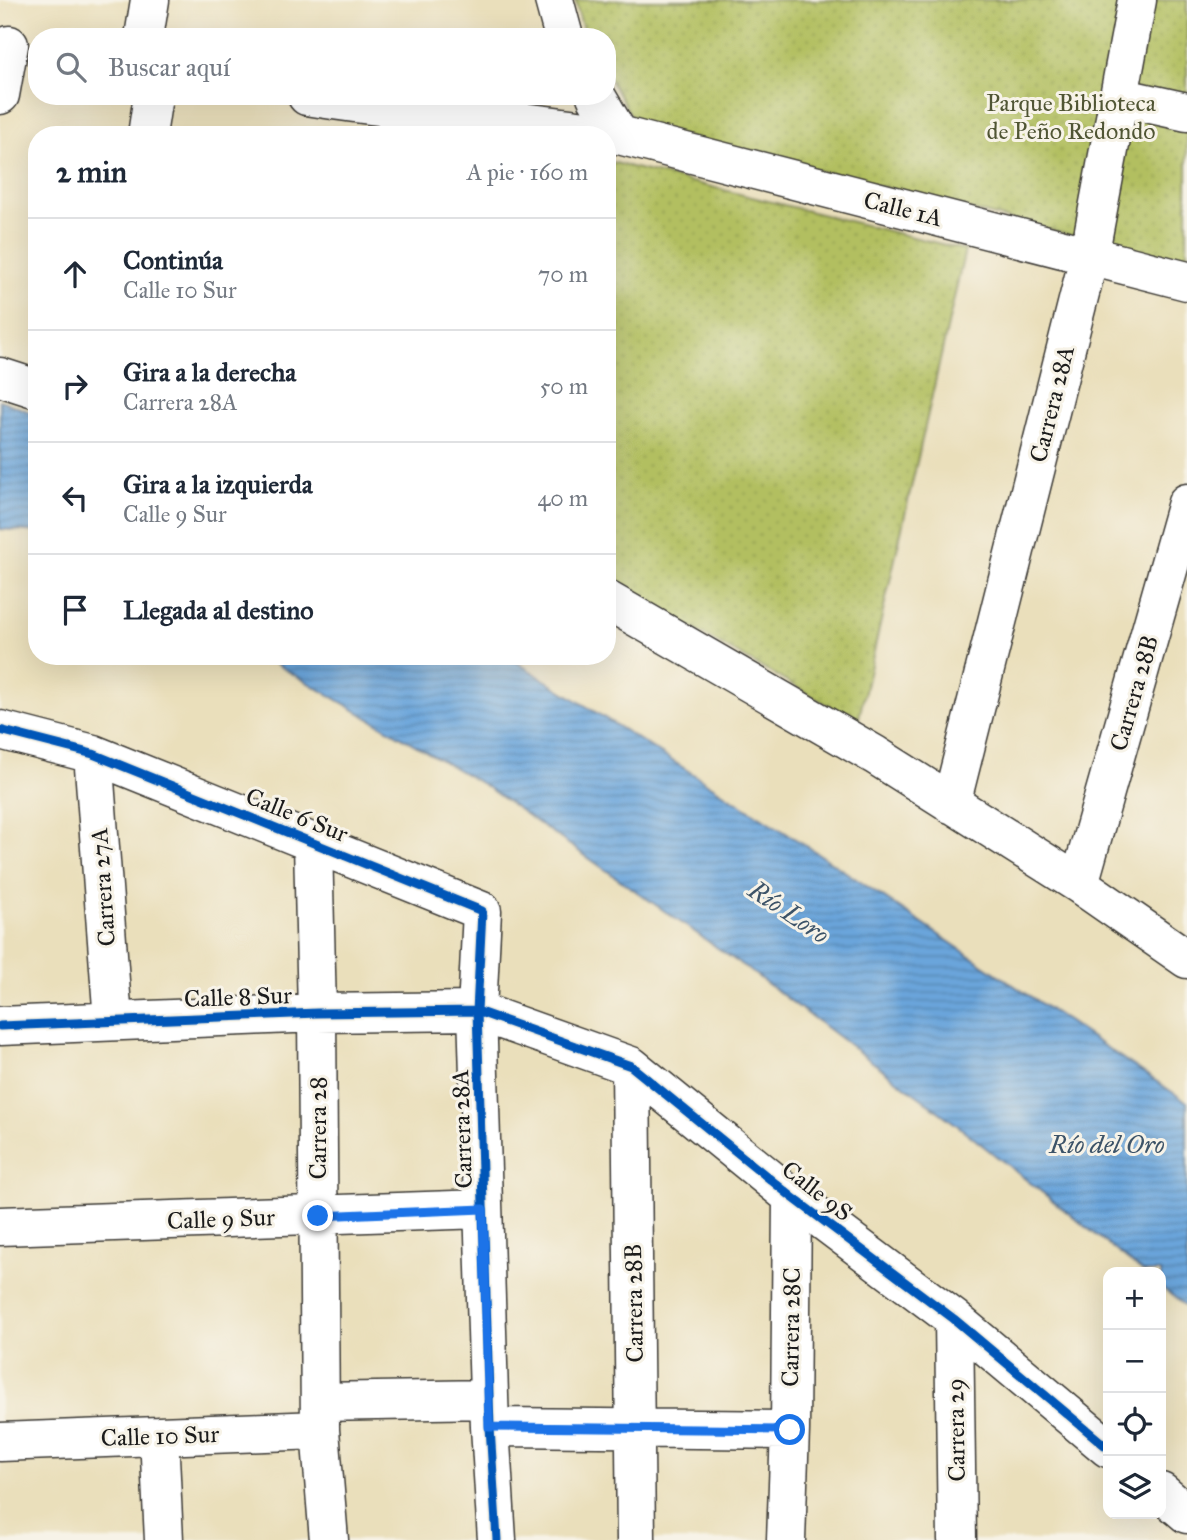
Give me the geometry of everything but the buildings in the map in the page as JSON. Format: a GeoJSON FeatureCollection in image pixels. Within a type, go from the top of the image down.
{"type":"FeatureCollection","features":[{"type":"Feature","properties":{"kind":"street"},"geometry":{"type":"LineString","coordinates":[[145,28],[149,0]]}},
{"type":"Feature","properties":{"kind":"street"},"geometry":{"type":"LineString","coordinates":[[554,0],[562,28]]}},
{"type":"Feature","properties":{"kind":"street","name":"Carrera 28A"},"geometry":{"type":"LineString","coordinates":[[951,804],[1089,257],[1137,0]]}},
{"type":"Feature","properties":{"kind":"street"},"geometry":{"type":"LineString","coordinates":[[0,95],[15,46]]}},
{"type":"Feature","properties":{"kind":"street"},"geometry":{"type":"LineString","coordinates":[[1119,97],[1187,112]]}},
{"type":"Feature","properties":{"kind":"street"},"geometry":{"type":"LineString","coordinates":[[148,126],[152,105]]}},
{"type":"Feature","properties":{"kind":"street","name":"Calle 1A"},"geometry":{"type":"LineString","coordinates":[[325,105],[356,120],[466,126]]}},
{"type":"Feature","properties":{"kind":"street"},"geometry":{"type":"LineString","coordinates":[[601,105],[614,126]]}},
{"type":"Feature","properties":{"kind":"street"},"geometry":{"type":"LineString","coordinates":[[616,130],[619,135]]}},
{"type":"Feature","properties":{"kind":"street","name":"Calle 1A"},"geometry":{"type":"LineString","coordinates":[[616,135],[1187,281]]}},
{"type":"Feature","properties":{"kind":"street"},"geometry":{"type":"LineString","coordinates":[[0,377],[28,386]]}},
{"type":"Feature","properties":{"kind":"street","name":"Carrera 28B"},"geometry":{"type":"LineString","coordinates":[[1079,884],[1171,624],[1187,503]]}},
{"type":"Feature","properties":{"kind":"street"},"geometry":{"type":"LineString","coordinates":[[616,605],[875,755],[1079,884],[1187,959]]}},
{"type":"Feature","properties":{"kind":"street","name":"Calle 6 Sur"},"geometry":{"type":"LineString","coordinates":[[0,730],[93,754],[482,911],[477,1011]]}},
{"type":"Feature","properties":{"kind":"street","name":"Carrera 27A"},"geometry":{"type":"LineString","coordinates":[[93,754],[113,1021]]}},
{"type":"Feature","properties":{"kind":"street","name":"Carrera 28"},"geometry":{"type":"LineString","coordinates":[[313,843],[320,1416],[328,1540]]}},
{"type":"Feature","properties":{"kind":"street","name":"Carrera 28A"},"geometry":{"type":"LineString","coordinates":[[477,1011],[489,1413],[497,1540]]}},
{"type":"Feature","properties":{"kind":"street","name":"Calle 8 Sur"},"geometry":{"type":"LineString","coordinates":[[0,1026],[317,1013],[477,1011]]}},
{"type":"Feature","properties":{"kind":"street","name":"Calle 9S"},"geometry":{"type":"LineString","coordinates":[[477,1011],[631,1066],[792,1197],[954,1320],[1103,1444]]}},
{"type":"Feature","properties":{"kind":"street","name":"Carrera 28B"},"geometry":{"type":"LineString","coordinates":[[631,1066],[635,1540]]}},
{"type":"Feature","properties":{"kind":"street","name":"Carrera 28C"},"geometry":{"type":"LineString","coordinates":[[786,1540],[792,1197]]}},
{"type":"Feature","properties":{"kind":"street","name":"Calle 9 Sur"},"geometry":{"type":"LineString","coordinates":[[0,1226],[483,1209]]}},
{"type":"Feature","properties":{"kind":"street","name":"Carrera 29"},"geometry":{"type":"LineString","coordinates":[[954,1320],[957,1540]]}},
{"type":"Feature","properties":{"kind":"street","name":"Calle 10 Sur"},"geometry":{"type":"LineString","coordinates":[[0,1442],[159,1436],[320,1416],[489,1413],[635,1427],[790,1430]]}},
{"type":"Feature","properties":{"kind":"street"},"geometry":{"type":"LineString","coordinates":[[159,1436],[164,1540]]}},
{"type":"Feature","properties":{"kind":"green space","name":"Parque Biblioteca de Peño Redondo"},"geometry":{"type":"Polygon","coordinates":[[[575,0],[1187,0],[1187,265],[636,124],[616,90],[616,28],[583,28],[575,0]]]}},
{"type":"Feature","properties":{"kind":"green space"},"geometry":{"type":"Polygon","coordinates":[[[616,163],[965,250],[858,722],[616,585],[616,163]]]}},
{"type":"Feature","properties":{"kind":"water"},"geometry":{"type":"Polygon","coordinates":[[[0,400],[28,411],[28,531],[0,529],[0,400]]]}},
{"type":"Feature","properties":{"kind":"water","name":"Río del Oro"},"geometry":{"type":"Polygon","coordinates":[[[277,665],[521,665],[816,852],[1187,1102],[1187,1307],[1166,1291],[1166,1267],[1137,1267],[957,1125],[749,970],[484,785],[277,665]]]}},
{"type":"Feature","properties":{"kind":"cycle path"},"geometry":{"type":"LineString","coordinates":[[0,730],[93,754],[482,911],[477,1011],[490,1427],[497,1540]]}},
{"type":"Feature","properties":{"kind":"cycle path"},"geometry":{"type":"LineString","coordinates":[[0,1026],[317,1013],[477,1011],[631,1066],[792,1197],[954,1319],[1103,1444]]}},
{"type":"Feature","properties":{"kind":"route"},"geometry":{"type":"LineString","coordinates":[[318,1216],[483,1209],[489,1427],[790,1430]]}},
{"type":"Feature","properties":{"kind":"water label","name":"Río Loro"},"geometry":{"type":"Point","coordinates":[789,912]}}]}
